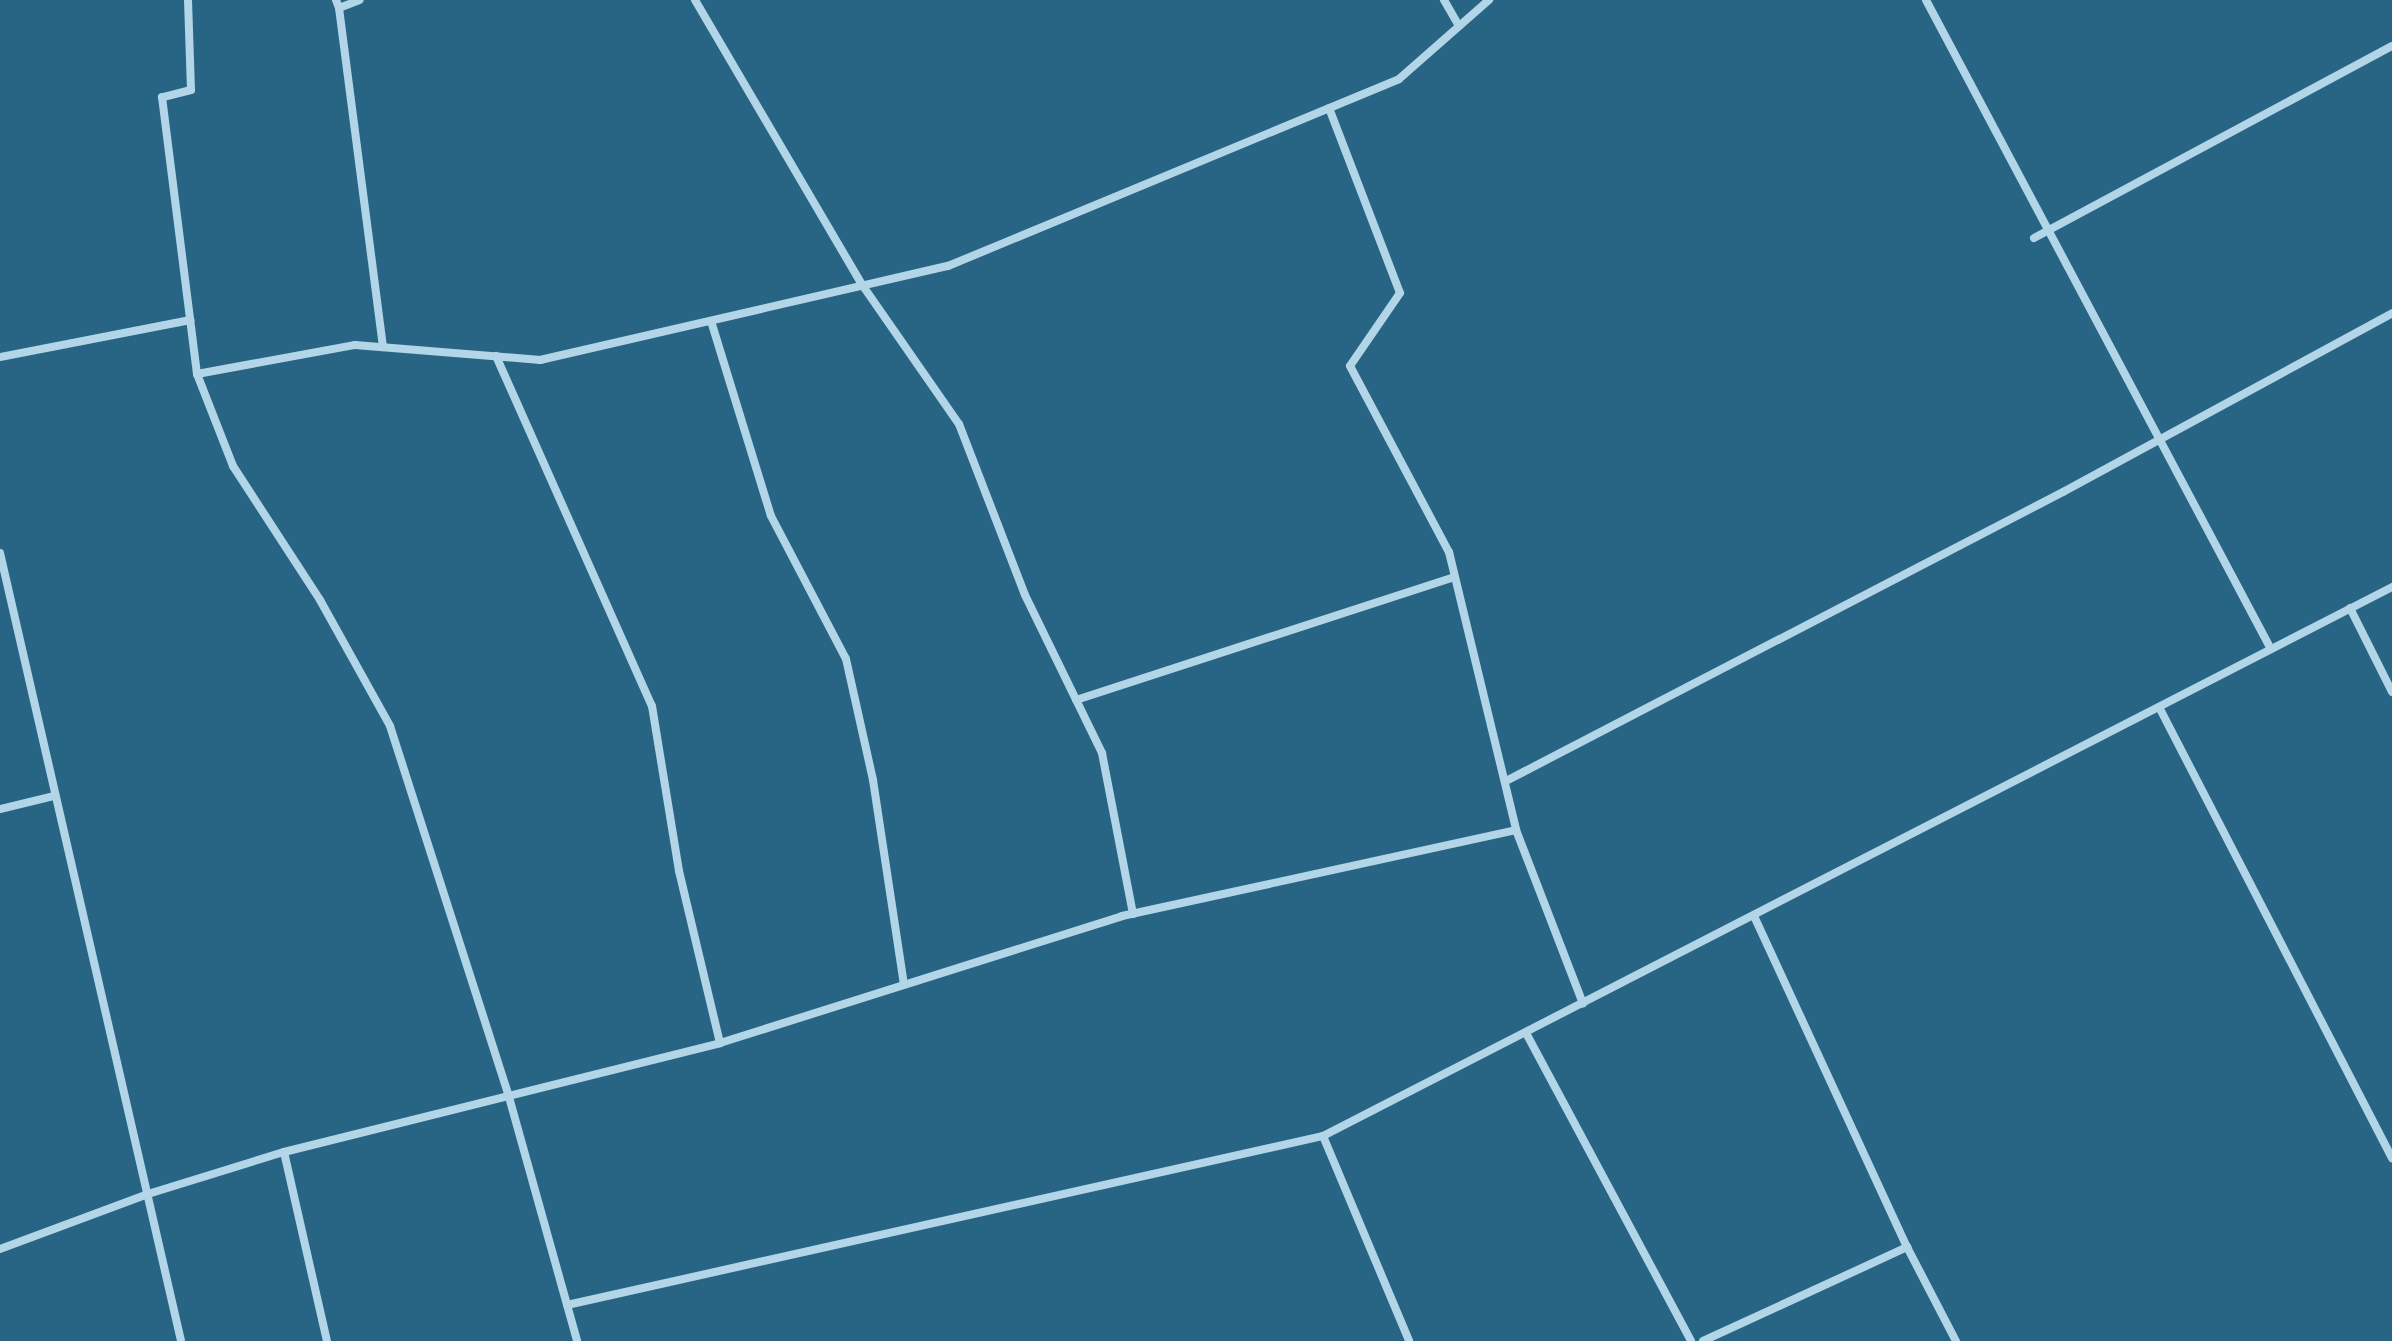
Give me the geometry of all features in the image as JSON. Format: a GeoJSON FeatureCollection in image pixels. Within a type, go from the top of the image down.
{"type":"FeatureCollection","features":[{"type":"Feature","properties":{"kind":"street"},"geometry":{"type":"LineString","coordinates":[[188,0],[191,90],[162,97],[197,374],[233,466],[320,600],[390,726],[509,1097],[577,1341]]}},
{"type":"Feature","properties":{"kind":"street"},"geometry":{"type":"LineString","coordinates":[[360,0],[338,4],[383,347]]}},
{"type":"Feature","properties":{"kind":"street"},"geometry":{"type":"LineString","coordinates":[[695,0],[863,286],[959,424],[1025,595],[1102,753],[1133,914]]}},
{"type":"Feature","properties":{"kind":"street"},"geometry":{"type":"LineString","coordinates":[[1444,0],[1459,26]]}},
{"type":"Feature","properties":{"kind":"street"},"geometry":{"type":"LineString","coordinates":[[197,374],[355,345],[540,360],[948,266],[1399,79],[1489,0]]}},
{"type":"Feature","properties":{"kind":"street"},"geometry":{"type":"LineString","coordinates":[[1926,0],[2271,649]]}},
{"type":"Feature","properties":{"kind":"street"},"geometry":{"type":"LineString","coordinates":[[2034,238],[2392,46]]}},
{"type":"Feature","properties":{"kind":"street"},"geometry":{"type":"LineString","coordinates":[[1329,108],[1400,293],[1350,366],[1449,552],[1516,830],[1583,1004]]}},
{"type":"Feature","properties":{"kind":"street"},"geometry":{"type":"LineString","coordinates":[[1506,781],[2160,439],[2392,313]]}},
{"type":"Feature","properties":{"kind":"street"},"geometry":{"type":"LineString","coordinates":[[0,357],[190,320]]}},
{"type":"Feature","properties":{"kind":"street"},"geometry":{"type":"LineString","coordinates":[[711,321],[771,516],[846,659],[873,780],[904,985]]}},
{"type":"Feature","properties":{"kind":"street"},"geometry":{"type":"LineString","coordinates":[[496,356],[652,706],[679,871],[720,1043]]}},
{"type":"Feature","properties":{"kind":"street"},"geometry":{"type":"LineString","coordinates":[[0,553],[181,1341]]}},
{"type":"Feature","properties":{"kind":"street"},"geometry":{"type":"LineString","coordinates":[[1076,700],[1455,577]]}},
{"type":"Feature","properties":{"kind":"street"},"geometry":{"type":"LineString","coordinates":[[567,1305],[1323,1136],[2392,587]]}},
{"type":"Feature","properties":{"kind":"street"},"geometry":{"type":"LineString","coordinates":[[2350,608],[2392,692]]}},
{"type":"Feature","properties":{"kind":"street"},"geometry":{"type":"LineString","coordinates":[[2159,707],[2392,1158]]}},
{"type":"Feature","properties":{"kind":"street"},"geometry":{"type":"LineString","coordinates":[[0,809],[54,796]]}},
{"type":"Feature","properties":{"kind":"street"},"geometry":{"type":"LineString","coordinates":[[0,1249],[148,1194],[284,1152],[720,1043],[1133,914],[1516,830]]}},
{"type":"Feature","properties":{"kind":"street"},"geometry":{"type":"LineString","coordinates":[[1754,916],[1907,1247],[1956,1341]]}},
{"type":"Feature","properties":{"kind":"street"},"geometry":{"type":"LineString","coordinates":[[1526,1033],[1691,1341]]}},
{"type":"Feature","properties":{"kind":"street"},"geometry":{"type":"LineString","coordinates":[[1323,1136],[1409,1341]]}},
{"type":"Feature","properties":{"kind":"street"},"geometry":{"type":"LineString","coordinates":[[284,1152],[327,1341]]}},
{"type":"Feature","properties":{"kind":"street"},"geometry":{"type":"LineString","coordinates":[[1703,1341],[1907,1247]]}}]}
